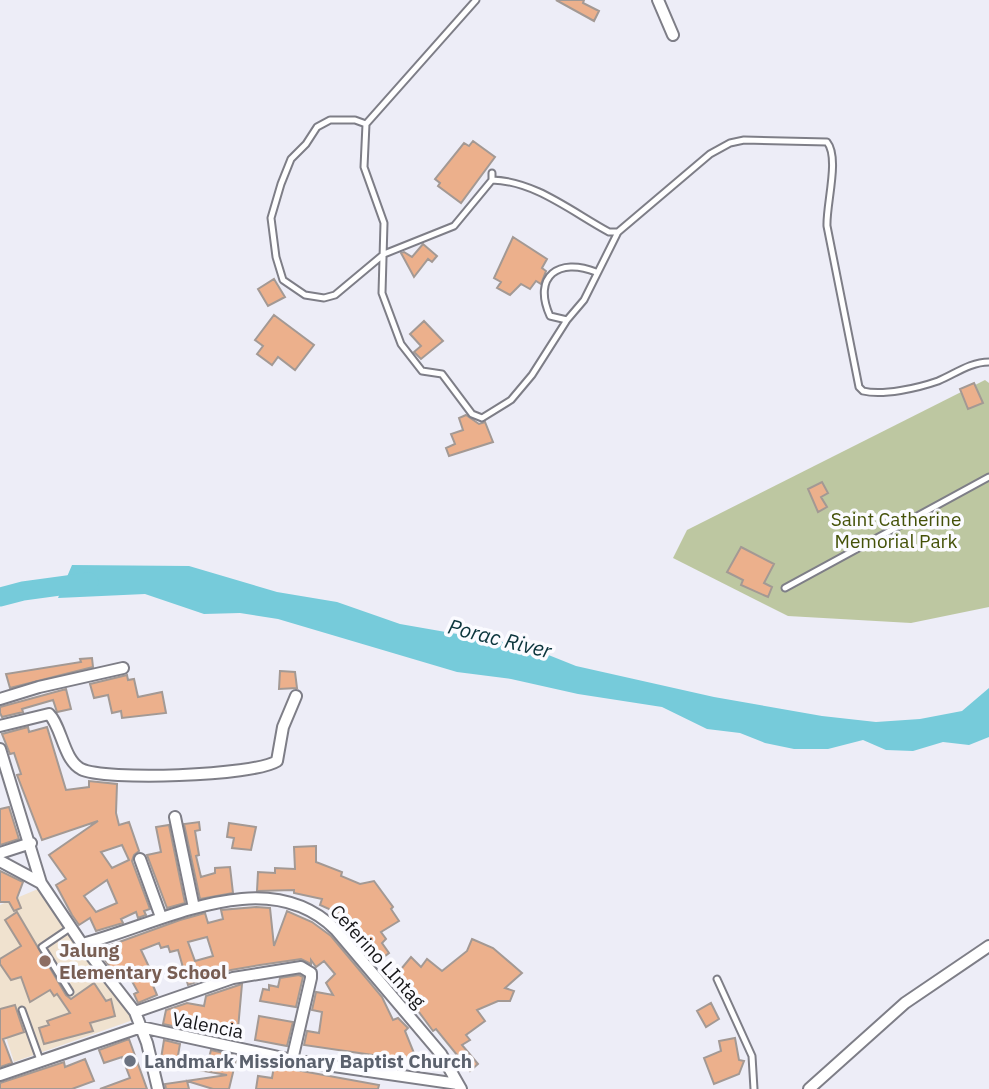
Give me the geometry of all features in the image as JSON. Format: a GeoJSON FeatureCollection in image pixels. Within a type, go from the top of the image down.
{"type":"FeatureCollection","features":[{"type":"Feature","properties":{"kind":"street"},"geometry":{"type":"LineString","coordinates":[[658,0],[673,35]]}},
{"type":"Feature","properties":{"kind":"street"},"geometry":{"type":"LineString","coordinates":[[0,699],[39,687],[123,668]]}},
{"type":"Feature","properties":{"kind":"street"},"geometry":{"type":"LineString","coordinates":[[0,726],[49,714],[75,764],[83,770],[117,774],[194,775],[277,761],[283,727],[296,696]]}},
{"type":"Feature","properties":{"kind":"street"},"geometry":{"type":"LineString","coordinates":[[0,749],[31,843],[41,883],[82,944],[135,1012],[158,1089]]}},
{"type":"Feature","properties":{"kind":"street"},"geometry":{"type":"LineString","coordinates":[[174,817],[194,908]]}},
{"type":"Feature","properties":{"kind":"street"},"geometry":{"type":"LineString","coordinates":[[0,853],[31,843]]}},
{"type":"Feature","properties":{"kind":"street"},"geometry":{"type":"LineString","coordinates":[[140,859],[161,917]]}},
{"type":"Feature","properties":{"kind":"street"},"geometry":{"type":"LineString","coordinates":[[0,861],[41,883]]}},
{"type":"Feature","properties":{"kind":"street","name":"Ceferino LIntag"},"geometry":{"type":"LineString","coordinates":[[82,944],[194,908],[251,898],[305,907],[321,915],[441,1054],[459,1087]]}},
{"type":"Feature","properties":{"kind":"street"},"geometry":{"type":"LineString","coordinates":[[809,1089],[905,1003],[989,946]]}},
{"type":"Feature","properties":{"kind":"street"},"geometry":{"type":"LineString","coordinates":[[135,1012],[233,978],[301,967],[311,973],[312,978],[292,1060]]}},
{"type":"Feature","properties":{"kind":"street"},"geometry":{"type":"LineString","coordinates":[[0,1075],[141,1027]]}},
{"type":"Feature","properties":{"kind":"street","name":"Valencia"},"geometry":{"type":"LineString","coordinates":[[141,1027],[292,1060],[459,1087]]}},
{"type":"Feature","properties":{"kind":"lane"},"geometry":{"type":"LineString","coordinates":[[476,0],[366,124],[364,167],[384,223],[382,293],[401,344],[422,371],[442,374],[472,414],[482,418],[511,400],[532,375],[583,300],[618,232],[710,154],[730,143],[744,140],[827,142],[833,151],[826,209],[827,226],[859,387],[863,391],[880,393],[937,381],[971,365],[989,362]]}},
{"type":"Feature","properties":{"kind":"lane"},"geometry":{"type":"LineString","coordinates":[[366,124],[355,120],[330,120],[317,127],[306,144],[290,159],[271,218],[275,257],[283,280],[305,295],[324,298],[335,295],[384,254],[454,226],[492,176],[509,180],[552,199],[609,232],[618,232]]}},
{"type":"Feature","properties":{"kind":"lane"},"geometry":{"type":"LineString","coordinates":[[567,320],[550,316],[546,307],[543,296],[552,272],[578,265],[596,272]]}},
{"type":"Feature","properties":{"kind":"lane"},"geometry":{"type":"LineString","coordinates":[[785,589],[989,477]]}},
{"type":"Feature","properties":{"kind":"lane"},"geometry":{"type":"LineString","coordinates":[[70,992],[42,947],[71,927]]}},
{"type":"Feature","properties":{"kind":"lane"},"geometry":{"type":"LineString","coordinates":[[717,979],[752,1056],[754,1089]]}},
{"type":"Feature","properties":{"kind":"lane"},"geometry":{"type":"LineString","coordinates":[[22,1010],[40,1060]]}},
{"type":"Feature","properties":{"kind":"shaded area","name":"Jalung Elementary School"},"geometry":{"type":"Polygon","coordinates":[[[38,889],[133,1020],[14,1062],[0,1018],[0,905],[38,889]]]}},
{"type":"Feature","properties":{"kind":"green space","name":"Saint Catherine Memorial Park"},"geometry":{"type":"Polygon","coordinates":[[[985,380],[989,383],[989,607],[911,623],[788,616],[673,558],[687,530],[985,380]]]}},
{"type":"Feature","properties":{"kind":"water"},"geometry":{"type":"Polygon","coordinates":[[[72,565],[189,566],[277,592],[337,602],[400,624],[526,646],[576,666],[714,697],[822,716],[876,722],[920,719],[962,711],[989,688],[989,737],[969,745],[943,742],[913,751],[886,750],[863,740],[828,749],[794,749],[765,743],[740,733],[707,729],[662,707],[578,694],[511,679],[457,672],[278,619],[240,613],[204,614],[145,594],[58,598],[72,565]]]}},
{"type":"Feature","properties":{"kind":"building"},"geometry":{"type":"Polygon","coordinates":[[[556,0],[584,0],[583,3],[599,11],[594,21],[556,0]]]}},
{"type":"Feature","properties":{"kind":"building"},"geometry":{"type":"Polygon","coordinates":[[[473,141],[495,157],[461,203],[438,186],[440,183],[435,179],[464,143],[469,146],[473,141]]]}},
{"type":"Feature","properties":{"kind":"building"},"geometry":{"type":"Polygon","coordinates":[[[513,237],[547,259],[542,268],[546,271],[541,284],[536,281],[530,289],[521,284],[510,295],[497,288],[501,282],[494,278],[513,237]]]}},
{"type":"Feature","properties":{"kind":"building"},"geometry":{"type":"Polygon","coordinates":[[[423,244],[437,256],[432,262],[428,259],[414,277],[401,253],[412,257],[423,244]]]}},
{"type":"Feature","properties":{"kind":"building"},"geometry":{"type":"Polygon","coordinates":[[[274,279],[285,297],[268,306],[258,289],[274,279]]]}},
{"type":"Feature","properties":{"kind":"building"},"geometry":{"type":"Polygon","coordinates":[[[274,315],[314,345],[295,370],[278,357],[272,365],[257,354],[263,346],[255,340],[274,315]]]}},
{"type":"Feature","properties":{"kind":"building"},"geometry":{"type":"Polygon","coordinates":[[[424,321],[443,341],[421,359],[414,352],[421,346],[410,334],[424,321]]]}},
{"type":"Feature","properties":{"kind":"building"},"geometry":{"type":"Polygon","coordinates":[[[974,383],[983,403],[968,409],[960,389],[974,383]]]}},
{"type":"Feature","properties":{"kind":"building"},"geometry":{"type":"Polygon","coordinates":[[[466,415],[479,424],[485,422],[493,442],[449,456],[446,448],[455,444],[451,434],[463,430],[459,418],[466,415]]]}},
{"type":"Feature","properties":{"kind":"building"},"geometry":{"type":"Polygon","coordinates":[[[822,482],[828,493],[821,497],[827,507],[818,512],[808,489],[822,482]]]}},
{"type":"Feature","properties":{"kind":"building"},"geometry":{"type":"Polygon","coordinates":[[[741,547],[774,564],[764,583],[772,587],[768,597],[741,585],[743,580],[727,572],[741,547]]]}},
{"type":"Feature","properties":{"kind":"building"},"geometry":{"type":"Polygon","coordinates":[[[92,658],[93,667],[10,688],[6,674],[81,662],[80,659],[92,658]]]}},
{"type":"Feature","properties":{"kind":"building"},"geometry":{"type":"Polygon","coordinates":[[[280,671],[295,672],[297,688],[279,689],[280,671]]]}},
{"type":"Feature","properties":{"kind":"building"},"geometry":{"type":"Polygon","coordinates":[[[127,675],[128,680],[134,679],[138,697],[162,692],[166,713],[122,718],[121,711],[112,713],[108,695],[94,698],[90,684],[127,675]]]}},
{"type":"Feature","properties":{"kind":"building"},"geometry":{"type":"Polygon","coordinates":[[[66,689],[71,709],[57,712],[53,700],[22,709],[23,712],[2,717],[0,713],[0,707],[66,689]]]}},
{"type":"Feature","properties":{"kind":"building"},"geometry":{"type":"Polygon","coordinates":[[[28,727],[29,732],[47,727],[66,790],[89,787],[89,781],[117,784],[116,813],[119,825],[129,822],[139,851],[132,861],[150,909],[144,911],[146,915],[138,918],[136,912],[121,919],[123,923],[96,931],[90,918],[79,925],[56,885],[66,879],[49,855],[98,821],[42,840],[17,775],[21,774],[14,753],[10,754],[2,734],[28,727]],[[122,845],[101,852],[112,868],[129,860],[122,845]],[[107,880],[84,896],[96,912],[117,903],[107,880]]]}},
{"type":"Feature","properties":{"kind":"building"},"geometry":{"type":"Polygon","coordinates":[[[9,807],[19,839],[0,845],[0,809],[9,807]]]}},
{"type":"Feature","properties":{"kind":"building"},"geometry":{"type":"Polygon","coordinates":[[[199,822],[200,830],[195,831],[199,855],[196,856],[201,877],[215,873],[215,868],[230,867],[233,893],[200,899],[184,824],[199,822]]]}},
{"type":"Feature","properties":{"kind":"building"},"geometry":{"type":"Polygon","coordinates":[[[229,823],[256,827],[251,850],[232,848],[234,838],[227,837],[229,823]]]}},
{"type":"Feature","properties":{"kind":"building"},"geometry":{"type":"Polygon","coordinates":[[[169,825],[185,903],[167,908],[147,855],[161,852],[156,827],[169,825]]]}},
{"type":"Feature","properties":{"kind":"building"},"geometry":{"type":"Polygon","coordinates":[[[316,846],[316,862],[342,872],[341,876],[360,884],[374,881],[393,907],[391,909],[399,921],[381,932],[386,939],[382,943],[389,953],[375,964],[333,918],[338,913],[320,905],[322,899],[294,893],[294,890],[257,891],[258,872],[275,873],[275,868],[295,869],[294,847],[316,846]]]}},
{"type":"Feature","properties":{"kind":"building"},"geometry":{"type":"Polygon","coordinates":[[[0,871],[23,882],[17,898],[21,908],[14,911],[9,902],[0,902],[0,871]]]}},
{"type":"Feature","properties":{"kind":"building"},"geometry":{"type":"Polygon","coordinates":[[[270,908],[274,946],[287,911],[312,922],[331,936],[382,997],[393,1020],[398,1018],[408,1028],[405,1031],[416,1058],[389,1065],[386,1057],[304,1045],[307,1031],[319,1033],[322,1012],[312,1010],[316,992],[333,995],[326,983],[335,974],[324,961],[316,967],[311,960],[311,964],[301,959],[231,970],[188,985],[178,950],[170,952],[168,946],[161,948],[159,943],[141,950],[150,969],[149,976],[157,995],[138,1003],[134,994],[138,992],[129,976],[121,981],[97,950],[205,913],[208,923],[223,919],[221,910],[270,908]],[[207,937],[188,942],[195,961],[213,956],[207,937]]]}},
{"type":"Feature","properties":{"kind":"building"},"geometry":{"type":"Polygon","coordinates":[[[17,912],[66,995],[71,999],[94,983],[106,1001],[111,999],[115,1016],[90,1023],[93,1031],[44,1044],[39,1028],[49,1025],[47,1021],[70,1013],[57,994],[54,996],[50,990],[30,1002],[21,977],[11,980],[0,964],[0,959],[21,946],[5,920],[17,912]]]}},
{"type":"Feature","properties":{"kind":"building"},"geometry":{"type":"Polygon","coordinates":[[[472,939],[493,948],[522,973],[505,988],[514,991],[510,1001],[498,1001],[477,1010],[485,1021],[466,1035],[470,1040],[462,1045],[478,1064],[470,1071],[436,1029],[433,1031],[416,1008],[418,1006],[392,980],[411,957],[421,967],[427,959],[442,971],[467,951],[472,939]]]}},
{"type":"Feature","properties":{"kind":"building"},"geometry":{"type":"Polygon","coordinates":[[[299,975],[303,977],[296,1007],[260,1001],[263,989],[269,990],[269,985],[278,987],[280,978],[299,975]]]}},
{"type":"Feature","properties":{"kind":"building"},"geometry":{"type":"Polygon","coordinates":[[[242,984],[238,1029],[235,1029],[233,1038],[201,1032],[202,1026],[182,1023],[182,1028],[163,1024],[166,1010],[187,1003],[204,1006],[206,996],[242,984]]]}},
{"type":"Feature","properties":{"kind":"building"},"geometry":{"type":"Polygon","coordinates":[[[711,1003],[719,1019],[706,1027],[697,1011],[711,1003]]]}},
{"type":"Feature","properties":{"kind":"building"},"geometry":{"type":"Polygon","coordinates":[[[15,1005],[24,1032],[3,1039],[12,1063],[0,1067],[0,1009],[15,1005]]]}},
{"type":"Feature","properties":{"kind":"building"},"geometry":{"type":"Polygon","coordinates":[[[259,1016],[293,1022],[287,1046],[255,1040],[259,1016]]]}},
{"type":"Feature","properties":{"kind":"building"},"geometry":{"type":"Polygon","coordinates":[[[735,1038],[739,1060],[744,1061],[739,1074],[714,1084],[704,1058],[721,1051],[719,1041],[735,1038]]]}},
{"type":"Feature","properties":{"kind":"building"},"geometry":{"type":"Polygon","coordinates":[[[129,1039],[147,1089],[100,1089],[130,1078],[122,1057],[104,1063],[99,1050],[129,1039]]]}},
{"type":"Feature","properties":{"kind":"building"},"geometry":{"type":"Polygon","coordinates":[[[164,1040],[180,1044],[176,1067],[160,1065],[164,1040]]]}},
{"type":"Feature","properties":{"kind":"building"},"geometry":{"type":"Polygon","coordinates":[[[211,1050],[237,1056],[229,1089],[213,1089],[187,1081],[189,1089],[166,1089],[165,1084],[227,1075],[198,1070],[200,1057],[209,1058],[211,1050]]]}},
{"type":"Feature","properties":{"kind":"building"},"geometry":{"type":"Polygon","coordinates":[[[85,1059],[94,1081],[72,1089],[0,1089],[0,1083],[64,1062],[65,1067],[85,1059]]]}},
{"type":"Feature","properties":{"kind":"building"},"geometry":{"type":"Polygon","coordinates":[[[274,1066],[379,1085],[378,1089],[256,1089],[258,1076],[272,1078],[274,1066]]]}},
{"type":"Feature","properties":{"kind":"waterway","name":"Porac River"},"geometry":{"type":"LineString","coordinates":[[0,597],[89,582]]}},
{"type":"Feature","properties":{"kind":"place","name":"Jalung Elementary School"},"geometry":{"type":"Point","coordinates":[45,961]}},
{"type":"Feature","properties":{"kind":"place","name":"Landmark Missionary Baptist Church"},"geometry":{"type":"Point","coordinates":[130,1061]}}]}
